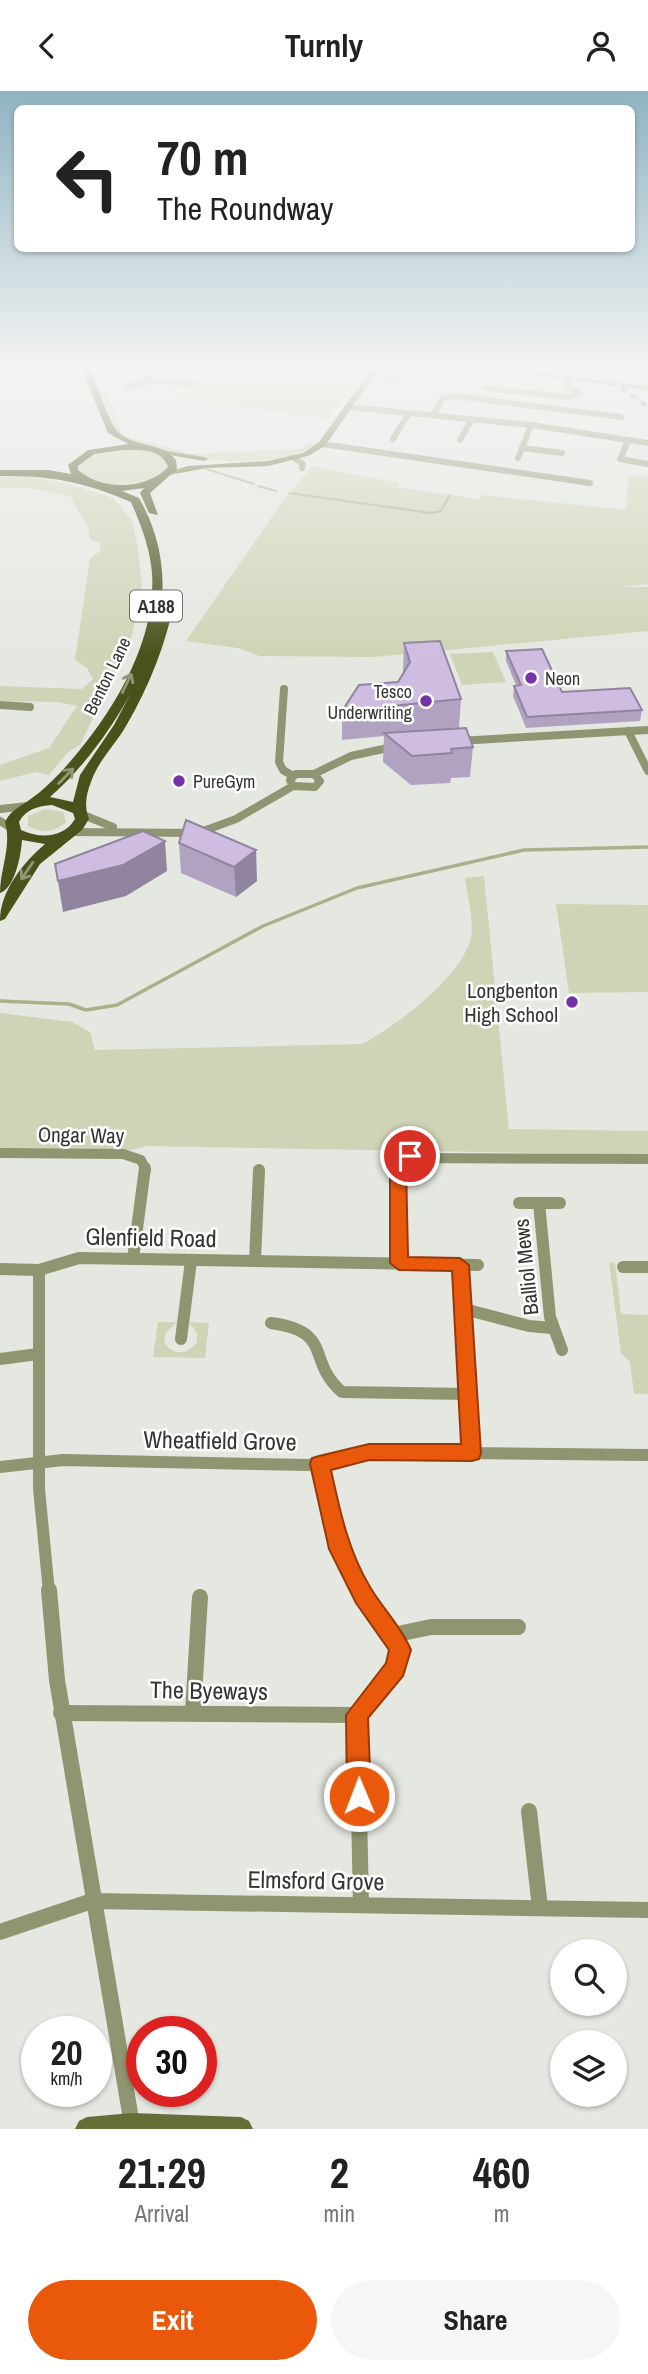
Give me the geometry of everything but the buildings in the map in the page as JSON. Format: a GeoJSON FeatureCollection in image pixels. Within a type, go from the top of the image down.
{"type":"FeatureCollection","features":[{"type":"Feature","properties":{"kind":"main road"},"geometry":{"type":"LineString","coordinates":[[0,471],[56,465]]}},
{"type":"Feature","properties":{"kind":"main road"},"geometry":{"type":"LineString","coordinates":[[74,465],[72,468],[75,475],[84,480]]}},
{"type":"Feature","properties":{"kind":"main road"},"geometry":{"type":"LineString","coordinates":[[169,473],[172,465]]}},
{"type":"Feature","properties":{"kind":"main road"},"geometry":{"type":"LineString","coordinates":[[0,471],[48,473],[97,484],[127,486],[155,481],[169,473],[194,466],[215,465]]}},
{"type":"Feature","properties":{"kind":"main road","name":"Benton Lane"},"geometry":{"type":"LineString","coordinates":[[80,812],[80,783],[129,707],[156,649],[166,614],[169,571],[164,544],[145,493],[155,481]]}},
{"type":"Feature","properties":{"kind":"main road","name":"Benton Lane"},"geometry":{"type":"LineString","coordinates":[[31,805],[74,768],[105,726],[143,648],[157,599],[155,553],[135,500],[97,484]]}},
{"type":"Feature","properties":{"kind":"main road"},"geometry":{"type":"LineString","coordinates":[[31,805],[59,802],[80,812]]}},
{"type":"Feature","properties":{"kind":"main road","name":"A188"},"geometry":{"type":"LineString","coordinates":[[0,889],[13,860],[10,827],[15,815],[31,805]]}},
{"type":"Feature","properties":{"kind":"main road","name":"A188"},"geometry":{"type":"LineString","coordinates":[[0,916],[34,861],[48,846],[79,825],[80,812]]}},
{"type":"Feature","properties":{"kind":"main road"},"geometry":{"type":"LineString","coordinates":[[10,827],[35,839],[68,834]]}},
{"type":"Feature","properties":{"kind":"main road"},"geometry":{"type":"LineString","coordinates":[[87,2129],[132,2125],[241,2129]]}},
{"type":"Feature","properties":{"kind":"street"},"geometry":{"type":"LineString","coordinates":[[484,465],[590,479],[596,495]]}},
{"type":"Feature","properties":{"kind":"street"},"geometry":{"type":"LineString","coordinates":[[284,689],[279,762],[284,770],[293,776],[314,774],[361,753],[407,745]]}},
{"type":"Feature","properties":{"kind":"street"},"geometry":{"type":"LineString","coordinates":[[0,705],[30,707]]}},
{"type":"Feature","properties":{"kind":"street"},"geometry":{"type":"LineString","coordinates":[[449,742],[648,730]]}},
{"type":"Feature","properties":{"kind":"street"},"geometry":{"type":"LineString","coordinates":[[628,731],[648,771]]}},
{"type":"Feature","properties":{"kind":"street"},"geometry":{"type":"LineString","coordinates":[[80,812],[99,823],[133,831],[175,835],[205,832],[236,819],[293,786],[315,787],[320,781],[314,774]]}},
{"type":"Feature","properties":{"kind":"street"},"geometry":{"type":"LineString","coordinates":[[293,776],[290,780],[293,786]]}},
{"type":"Feature","properties":{"kind":"street"},"geometry":{"type":"LineString","coordinates":[[0,809],[31,805]]}},
{"type":"Feature","properties":{"kind":"street"},"geometry":{"type":"LineString","coordinates":[[68,834],[133,831]]}},
{"type":"Feature","properties":{"kind":"street","name":"Ongar Way"},"geometry":{"type":"LineString","coordinates":[[0,1153],[123,1154],[141,1160],[146,1170],[133,1259]]}},
{"type":"Feature","properties":{"kind":"street"},"geometry":{"type":"LineString","coordinates":[[399,1263],[398,1165],[403,1157],[648,1159]]}},
{"type":"Feature","properties":{"kind":"street"},"geometry":{"type":"LineString","coordinates":[[255,1261],[259,1170]]}},
{"type":"Feature","properties":{"kind":"street","name":"Balliol Mews"},"geometry":{"type":"LineString","coordinates":[[519,1203],[560,1203]]}},
{"type":"Feature","properties":{"kind":"street","name":"Balliol Mews"},"geometry":{"type":"LineString","coordinates":[[539,1203],[552,1328],[562,1350]]}},
{"type":"Feature","properties":{"kind":"street","name":"Glenfield Road"},"geometry":{"type":"LineString","coordinates":[[39,1270],[68,1259],[478,1265]]}},
{"type":"Feature","properties":{"kind":"street"},"geometry":{"type":"LineString","coordinates":[[181,1339],[191,1261]]}},
{"type":"Feature","properties":{"kind":"street"},"geometry":{"type":"LineString","coordinates":[[460,1265],[472,1453]]}},
{"type":"Feature","properties":{"kind":"street"},"geometry":{"type":"LineString","coordinates":[[623,1267],[648,1267]]}},
{"type":"Feature","properties":{"kind":"street"},"geometry":{"type":"LineString","coordinates":[[0,1269],[39,1270],[38,1462],[61,1713],[132,2125]]}},
{"type":"Feature","properties":{"kind":"street","name":"Balliol Mews"},"geometry":{"type":"LineString","coordinates":[[464,1309],[488,1312],[531,1328],[552,1328]]}},
{"type":"Feature","properties":{"kind":"street"},"geometry":{"type":"LineString","coordinates":[[271,1323],[295,1324],[306,1331],[321,1355],[330,1381],[342,1392],[468,1394]]}},
{"type":"Feature","properties":{"kind":"street"},"geometry":{"type":"LineString","coordinates":[[0,1359],[38,1354]]}},
{"type":"Feature","properties":{"kind":"street","name":"Wheatfield Grove"},"geometry":{"type":"LineString","coordinates":[[0,1467],[38,1462],[319,1464],[369,1452],[648,1455]]}},
{"type":"Feature","properties":{"kind":"street"},"geometry":{"type":"LineString","coordinates":[[319,1464],[339,1549],[363,1596],[393,1635],[400,1650],[399,1662],[357,1715],[361,1905]]}},
{"type":"Feature","properties":{"kind":"street"},"geometry":{"type":"LineString","coordinates":[[192,1712],[200,1597]]}},
{"type":"Feature","properties":{"kind":"street"},"geometry":{"type":"LineString","coordinates":[[393,1635],[430,1627],[519,1627]]}},
{"type":"Feature","properties":{"kind":"street","name":"The Byeways"},"geometry":{"type":"LineString","coordinates":[[61,1713],[357,1715]]}},
{"type":"Feature","properties":{"kind":"street"},"geometry":{"type":"LineString","coordinates":[[529,1811],[540,1908]]}},
{"type":"Feature","properties":{"kind":"street"},"geometry":{"type":"LineString","coordinates":[[0,1932],[92,1901]]}},
{"type":"Feature","properties":{"kind":"street","name":"Elmsford Grove"},"geometry":{"type":"LineString","coordinates":[[92,1901],[648,1910]]}},
{"type":"Feature","properties":{"kind":"green space"},"geometry":{"type":"Polygon","coordinates":[[[167,465],[168,468],[147,480],[112,484],[89,478],[78,472],[77,466],[167,465]]]}},
{"type":"Feature","properties":{"kind":"green space"},"geometry":{"type":"Polygon","coordinates":[[[312,466],[399,483],[396,487],[479,499],[482,495],[626,510],[628,475],[648,476],[648,584],[623,587],[648,587],[648,631],[374,657],[259,656],[238,648],[186,641],[283,501],[312,466]]]}},
{"type":"Feature","properties":{"kind":"green space"},"geometry":{"type":"Polygon","coordinates":[[[24,476],[65,483],[113,498],[132,520],[142,587],[131,639],[80,745],[68,752],[49,775],[36,772],[0,781],[0,765],[49,748],[77,706],[58,702],[0,701],[0,686],[82,689],[93,679],[87,668],[75,660],[90,559],[100,551],[101,542],[90,540],[88,527],[70,496],[29,488],[0,488],[0,477],[24,476]]]}},
{"type":"Feature","properties":{"kind":"green space"},"geometry":{"type":"Polygon","coordinates":[[[493,652],[506,682],[462,685],[450,654],[493,652]]]}},
{"type":"Feature","properties":{"kind":"green space"},"geometry":{"type":"Polygon","coordinates":[[[45,809],[63,812],[66,822],[48,831],[28,826],[28,816],[45,809]]]}},
{"type":"Feature","properties":{"kind":"green space"},"geometry":{"type":"Polygon","coordinates":[[[484,876],[509,1129],[648,1131],[648,1155],[146,1146],[132,1150],[0,1150],[0,1013],[72,1022],[90,1032],[95,1050],[362,1044],[409,1013],[455,968],[465,952],[472,930],[465,878],[484,876]]]}},
{"type":"Feature","properties":{"kind":"green space"},"geometry":{"type":"Polygon","coordinates":[[[556,904],[648,905],[648,992],[569,993],[556,904]]]}},
{"type":"Feature","properties":{"kind":"green space"},"geometry":{"type":"Polygon","coordinates":[[[609,1262],[615,1263],[621,1314],[648,1315],[648,1394],[634,1394],[630,1362],[621,1353],[609,1262]]]}},
{"type":"Feature","properties":{"kind":"green space"},"geometry":{"type":"Polygon","coordinates":[[[158,1322],[177,1322],[166,1333],[164,1342],[176,1352],[185,1351],[197,1342],[197,1333],[189,1322],[209,1323],[205,1358],[153,1357],[158,1322]]]}},
{"type":"Feature","properties":{"kind":"waterway"},"geometry":{"type":"LineString","coordinates":[[206,469],[254,484]]}},
{"type":"Feature","properties":{"kind":"waterway"},"geometry":{"type":"LineString","coordinates":[[258,486],[276,491]]}},
{"type":"Feature","properties":{"kind":"waterway"},"geometry":{"type":"LineString","coordinates":[[289,493],[431,513],[441,511],[450,495]]}},
{"type":"Feature","properties":{"kind":"waterway"},"geometry":{"type":"LineString","coordinates":[[0,1001],[69,1004],[86,1010],[117,1005],[263,926],[357,888],[524,850],[648,847]]}},
{"type":"Feature","properties":{"kind":"place","name":"Neon"},"geometry":{"type":"Point","coordinates":[531,678]}},
{"type":"Feature","properties":{"kind":"place","name":"Tesco Underwriting"},"geometry":{"type":"Point","coordinates":[426,701]}},
{"type":"Feature","properties":{"kind":"place","name":"PureGym"},"geometry":{"type":"Point","coordinates":[179,781]}},
{"type":"Feature","properties":{"kind":"place","name":"Longbenton High School"},"geometry":{"type":"Point","coordinates":[572,1002]}},
{"type":"Feature","properties":{"kind":"route"},"geometry":{"type":"LineString","coordinates":[[359,1796],[357,1715],[395,1669],[400,1650],[393,1635],[363,1596],[339,1549],[332,1530],[319,1464],[369,1452],[472,1453],[460,1265],[399,1263],[398,1165],[400,1159],[410,1156]]}}]}
